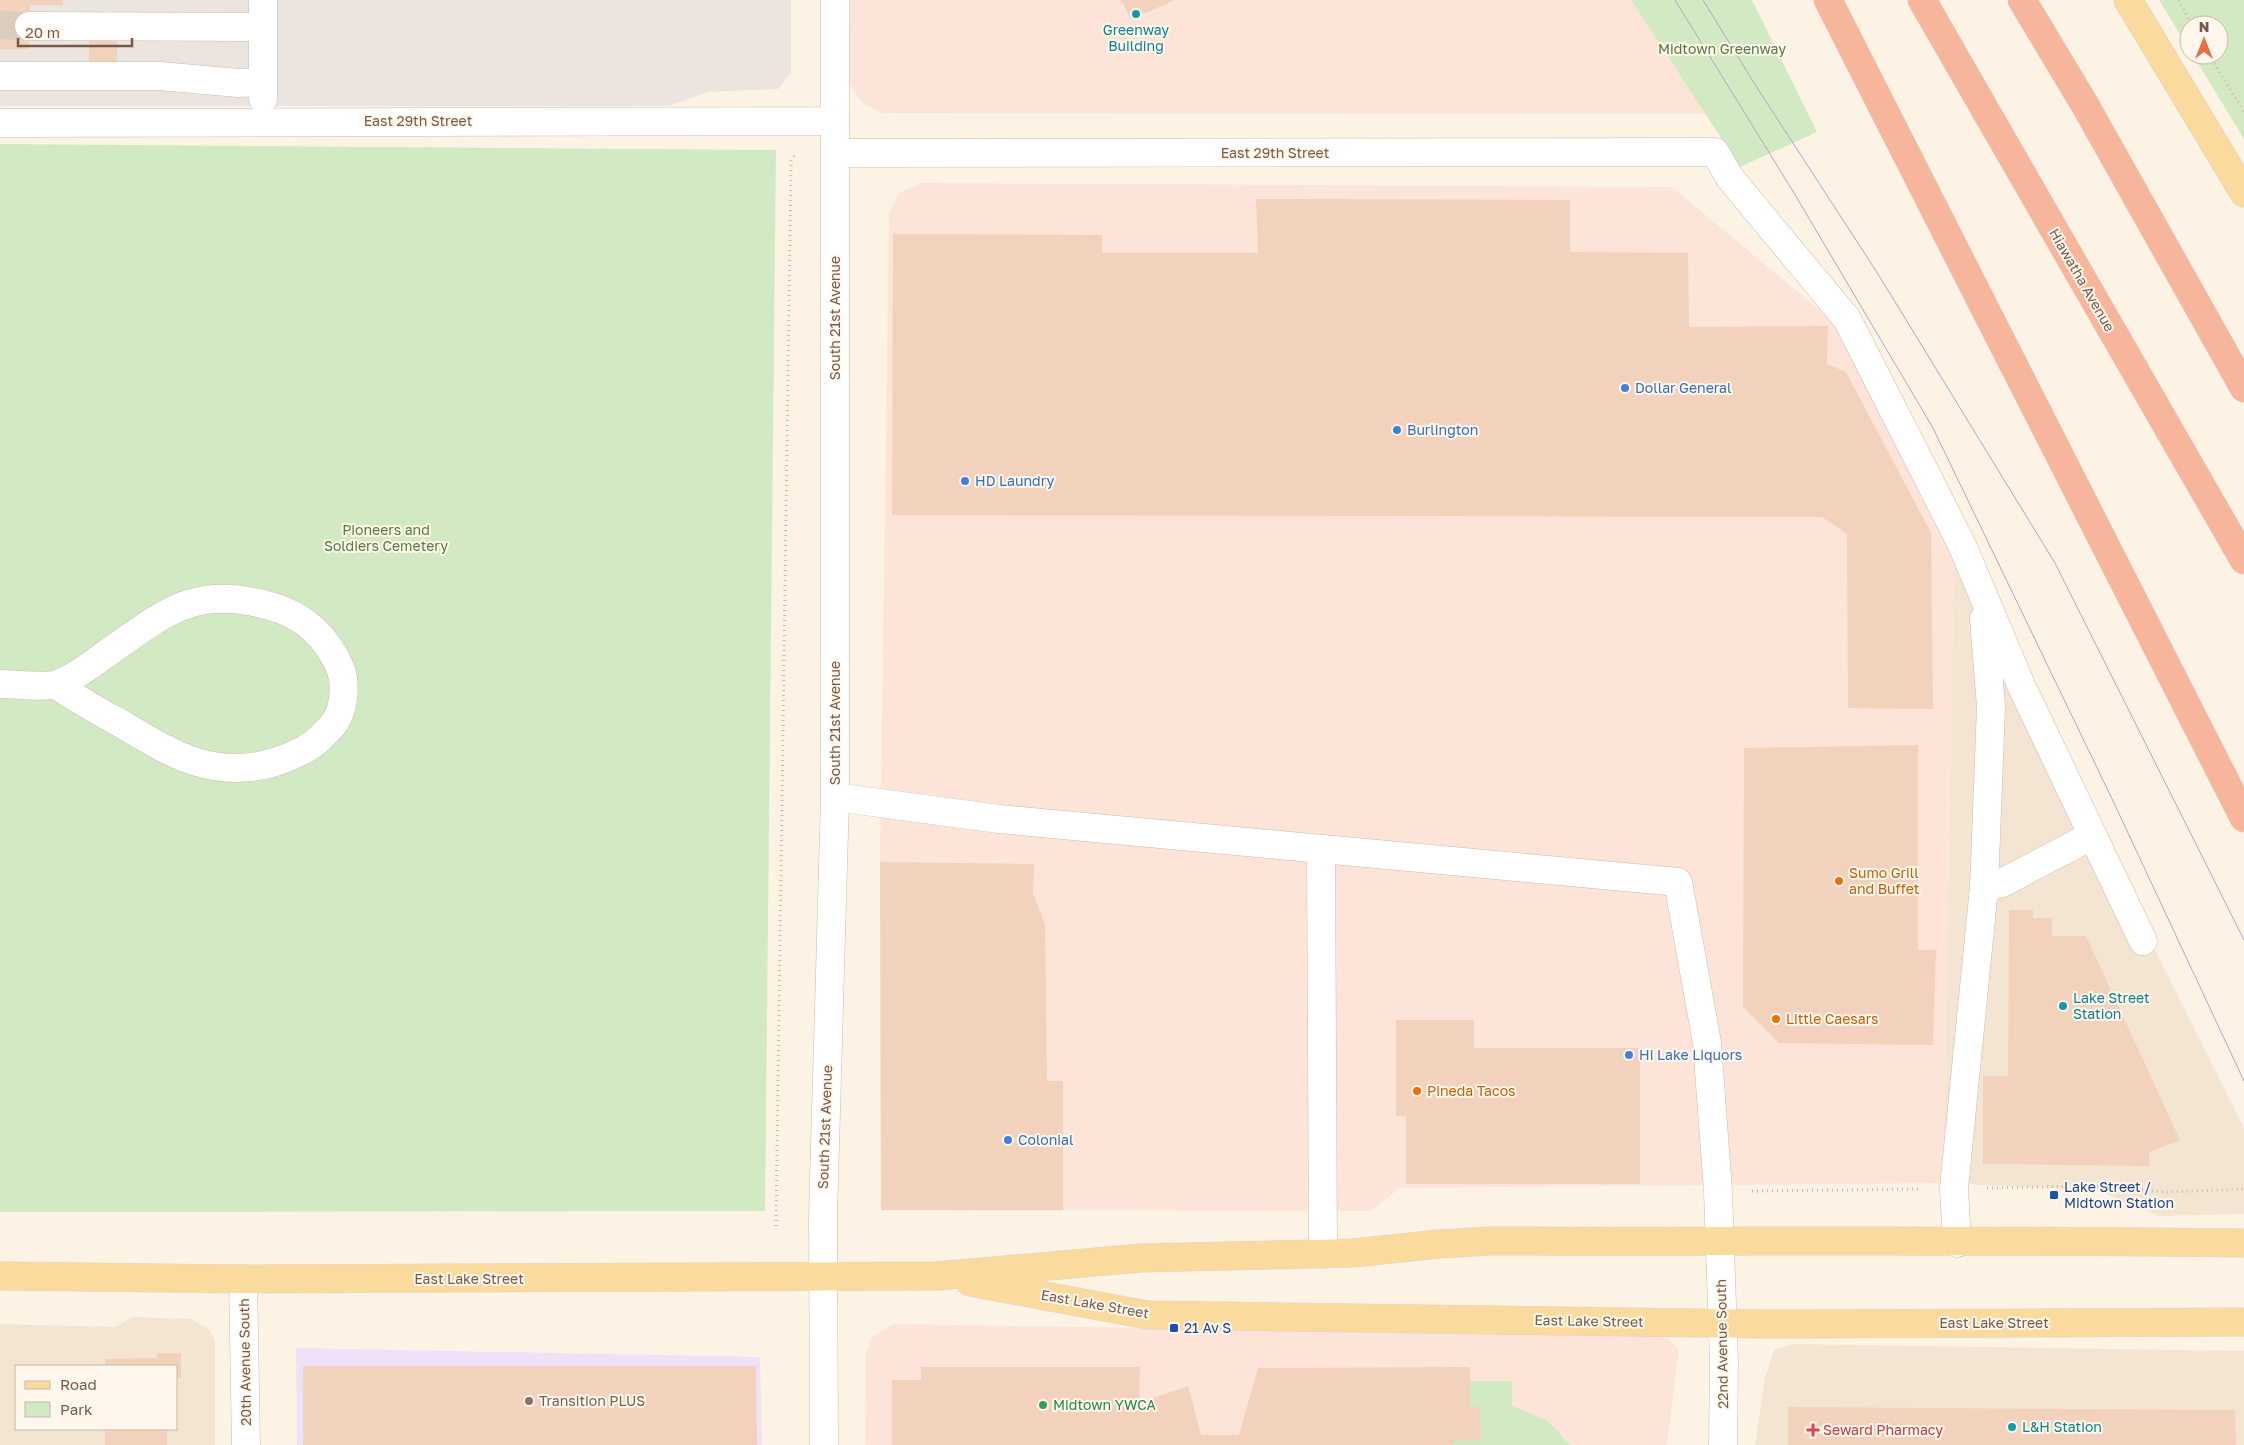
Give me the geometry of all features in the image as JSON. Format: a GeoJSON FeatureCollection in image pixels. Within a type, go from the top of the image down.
{"type":"FeatureCollection","features":[{"type":"Feature","properties":{"kind":"highway"},"geometry":{"type":"LineString","coordinates":[[1828,0],[2244,818]]}},
{"type":"Feature","properties":{"kind":"highway","name":"Hiawatha Avenue"},"geometry":{"type":"LineString","coordinates":[[1922,0],[2244,560]]}},
{"type":"Feature","properties":{"kind":"highway"},"geometry":{"type":"LineString","coordinates":[[2022,0],[2085,105],[2244,388]]}},
{"type":"Feature","properties":{"kind":"main road"},"geometry":{"type":"LineString","coordinates":[[2128,0],[2244,193]]}},
{"type":"Feature","properties":{"kind":"main road","name":"East Lake Street"},"geometry":{"type":"LineString","coordinates":[[0,1276],[243,1279],[937,1276],[1140,1258],[1324,1254],[1490,1242],[1957,1243],[2046,1240],[2244,1243]]}},
{"type":"Feature","properties":{"kind":"main road","name":"East Lake Street"},"geometry":{"type":"LineString","coordinates":[[937,1276],[1147,1315],[1722,1323],[2244,1322]]}},
{"type":"Feature","properties":{"kind":"street"},"geometry":{"type":"LineString","coordinates":[[263,0],[263,121]]}},
{"type":"Feature","properties":{"kind":"street","name":"South 21st Avenue"},"geometry":{"type":"LineString","coordinates":[[824,1445],[823,1216],[834,797],[834,0]]}},
{"type":"Feature","properties":{"kind":"street"},"geometry":{"type":"LineString","coordinates":[[29,26],[263,27]]}},
{"type":"Feature","properties":{"kind":"street"},"geometry":{"type":"LineString","coordinates":[[0,76],[160,76],[238,83],[263,82]]}},
{"type":"Feature","properties":{"kind":"street","name":"East 29th Street"},"geometry":{"type":"LineString","coordinates":[[0,123],[835,121]]}},
{"type":"Feature","properties":{"kind":"street","name":"East 29th Street"},"geometry":{"type":"LineString","coordinates":[[835,153],[1715,152],[1730,178],[1846,319],[1962,545],[1983,598]]}},
{"type":"Feature","properties":{"kind":"street"},"geometry":{"type":"LineString","coordinates":[[0,684],[56,684],[88,667],[163,614],[191,602],[218,598],[249,600],[284,610],[312,627],[333,651],[342,674],[343,699],[335,722],[316,743],[288,758],[261,766],[236,769],[182,759],[80,701],[56,684]]}},
{"type":"Feature","properties":{"kind":"street"},"geometry":{"type":"LineString","coordinates":[[1957,1243],[1954,1188],[1984,888],[1991,707],[1983,598]]}},
{"type":"Feature","properties":{"kind":"street"},"geometry":{"type":"LineString","coordinates":[[1983,598],[2143,941]]}},
{"type":"Feature","properties":{"kind":"street"},"geometry":{"type":"LineString","coordinates":[[834,797],[1000,819],[1321,849],[1324,1254]]}},
{"type":"Feature","properties":{"kind":"street"},"geometry":{"type":"LineString","coordinates":[[1984,888],[2002,883],[2093,835]]}},
{"type":"Feature","properties":{"kind":"street","name":"22nd Avenue South"},"geometry":{"type":"LineString","coordinates":[[1321,849],[1678,882],[1707,1043],[1724,1362],[1723,1445]]}},
{"type":"Feature","properties":{"kind":"street","name":"20th Avenue South"},"geometry":{"type":"LineString","coordinates":[[243,1279],[246,1445]]}},
{"type":"Feature","properties":{"kind":"path"},"geometry":{"type":"LineString","coordinates":[[2179,0],[2186,15]]}},
{"type":"Feature","properties":{"kind":"path"},"geometry":{"type":"LineString","coordinates":[[2215,65],[2244,112]]}},
{"type":"Feature","properties":{"kind":"path"},"geometry":{"type":"LineString","coordinates":[[776,1226],[791,160],[796,153]]}},
{"type":"Feature","properties":{"kind":"path"},"geometry":{"type":"LineString","coordinates":[[1749,1191],[2089,1186],[2167,1192],[2244,1189]]}},
{"type":"Feature","properties":{"kind":"shaded area"},"geometry":{"type":"Polygon","coordinates":[[[0,0],[791,0],[791,73],[778,89],[708,92],[669,106],[0,106],[0,0]]]}},
{"type":"Feature","properties":{"kind":"shaded area"},"geometry":{"type":"Polygon","coordinates":[[[850,0],[1631,0],[1706,114],[882,113],[861,102],[848,81],[850,0]]]}},
{"type":"Feature","properties":{"kind":"shaded area"},"geometry":{"type":"Polygon","coordinates":[[[922,183],[1672,187],[1834,322],[1954,548],[1943,1183],[1400,1188],[1370,1211],[881,1210],[880,862],[889,214],[898,193],[922,183]]]}},
{"type":"Feature","properties":{"kind":"shaded area"},"geometry":{"type":"Polygon","coordinates":[[[1954,548],[2244,1128],[2244,1214],[2159,1216],[2097,1190],[1943,1183],[1954,548]]]}},
{"type":"Feature","properties":{"kind":"shaded area"},"geometry":{"type":"Polygon","coordinates":[[[133,1317],[191,1319],[210,1330],[215,1341],[215,1445],[0,1445],[0,1324],[115,1327],[133,1317]]]}},
{"type":"Feature","properties":{"kind":"shaded area"},"geometry":{"type":"Polygon","coordinates":[[[893,1324],[1651,1336],[1669,1338],[1679,1350],[1667,1445],[865,1445],[866,1353],[873,1337],[893,1324]]]}},
{"type":"Feature","properties":{"kind":"shaded area"},"geometry":{"type":"Polygon","coordinates":[[[1794,1344],[2244,1351],[2244,1445],[1755,1445],[1765,1378],[1774,1350],[1794,1344]]]}},
{"type":"Feature","properties":{"kind":"shaded area","name":"Transition PLUS"},"geometry":{"type":"Polygon","coordinates":[[[296,1348],[760,1357],[762,1445],[297,1445],[296,1348]]]}},
{"type":"Feature","properties":{"kind":"green space","name":"Midtown Greenway"},"geometry":{"type":"Polygon","coordinates":[[[1631,0],[1752,0],[1817,132],[1740,167],[1631,0]]]}},
{"type":"Feature","properties":{"kind":"green space"},"geometry":{"type":"Polygon","coordinates":[[[2159,0],[2244,0],[2244,139],[2199,65],[2229,65],[2229,15],[2179,15],[2179,33],[2159,0]]]}},
{"type":"Feature","properties":{"kind":"green space","name":"Pioneers and Soldiers Cemetery"},"geometry":{"type":"Polygon","coordinates":[[[0,144],[776,150],[765,1211],[0,1212],[0,144]]]}},
{"type":"Feature","properties":{"kind":"green space"},"geometry":{"type":"Polygon","coordinates":[[[1470,1381],[1512,1381],[1512,1406],[1548,1421],[1570,1445],[1453,1445],[1453,1441],[1481,1441],[1480,1408],[1470,1407],[1470,1381]]]}},
{"type":"Feature","properties":{"kind":"building"},"geometry":{"type":"Polygon","coordinates":[[[0,0],[63,0],[63,5],[30,5],[29,49],[0,49],[0,0]]]}},
{"type":"Feature","properties":{"kind":"building","name":"Greenway Building"},"geometry":{"type":"Polygon","coordinates":[[[1121,0],[1175,0],[1131,19],[1121,0]]]}},
{"type":"Feature","properties":{"kind":"building"},"geometry":{"type":"Polygon","coordinates":[[[89,38],[117,38],[117,67],[89,67],[89,38]]]}},
{"type":"Feature","properties":{"kind":"building"},"geometry":{"type":"Polygon","coordinates":[[[1256,199],[1570,200],[1570,252],[1688,253],[1689,327],[1828,326],[1827,364],[1846,372],[1931,533],[1933,709],[1848,708],[1847,534],[1822,517],[892,515],[893,234],[1102,235],[1102,253],[1258,253],[1256,199]]]}},
{"type":"Feature","properties":{"kind":"building"},"geometry":{"type":"Polygon","coordinates":[[[1918,745],[1918,950],[1936,950],[1933,1045],[1779,1043],[1743,1007],[1744,748],[1918,745]]]}},
{"type":"Feature","properties":{"kind":"building"},"geometry":{"type":"Polygon","coordinates":[[[880,862],[1034,864],[1033,893],[1045,924],[1047,1081],[1063,1081],[1063,1210],[881,1210],[880,862]]]}},
{"type":"Feature","properties":{"kind":"building","name":"Lake Street Station"},"geometry":{"type":"Polygon","coordinates":[[[2009,910],[2033,910],[2033,918],[2052,918],[2052,936],[2086,936],[2180,1140],[2149,1152],[2149,1166],[1983,1164],[1983,1076],[2008,1076],[2009,910]]]}},
{"type":"Feature","properties":{"kind":"building"},"geometry":{"type":"Polygon","coordinates":[[[1396,1020],[1474,1020],[1474,1048],[1640,1048],[1640,1184],[1406,1184],[1406,1116],[1396,1116],[1396,1020]]]}},
{"type":"Feature","properties":{"kind":"building"},"geometry":{"type":"Polygon","coordinates":[[[157,1353],[181,1353],[181,1378],[178,1378],[178,1365],[105,1365],[105,1359],[157,1358],[157,1353]]]}},
{"type":"Feature","properties":{"kind":"building","name":"Transition PLUS"},"geometry":{"type":"Polygon","coordinates":[[[303,1366],[756,1366],[757,1445],[303,1445],[303,1366]]]}},
{"type":"Feature","properties":{"kind":"building","name":"Midtown YWCA"},"geometry":{"type":"Polygon","coordinates":[[[921,1367],[1140,1367],[1139,1403],[1188,1386],[1201,1435],[1239,1435],[1258,1368],[1470,1367],[1470,1407],[1480,1407],[1481,1441],[1453,1441],[1453,1445],[892,1445],[892,1380],[921,1380],[921,1367]]]}},
{"type":"Feature","properties":{"kind":"building","name":"L&H Station"},"geometry":{"type":"Polygon","coordinates":[[[1788,1407],[2235,1410],[2236,1445],[1788,1445],[1788,1407]]]}},
{"type":"Feature","properties":{"kind":"building"},"geometry":{"type":"Polygon","coordinates":[[[105,1430],[167,1430],[167,1445],[105,1445],[105,1430]]]}},
{"type":"Feature","properties":{"kind":"tunnel"},"geometry":{"type":"LineString","coordinates":[[0,25],[29,26]]}},
{"type":"Feature","properties":{"kind":"tram line"},"geometry":{"type":"LineString","coordinates":[[1675,0],[1794,193],[1933,428],[2114,803],[2244,1081]]}},
{"type":"Feature","properties":{"kind":"tram line"},"geometry":{"type":"LineString","coordinates":[[1703,0],[1754,83],[1878,274],[2055,563],[2244,940]]}},
{"type":"Feature","properties":{"kind":"place","name":"Greenway Building"},"geometry":{"type":"Point","coordinates":[1136,14]}},
{"type":"Feature","properties":{"kind":"place","name":"Dollar General"},"geometry":{"type":"Point","coordinates":[1625,388]}},
{"type":"Feature","properties":{"kind":"place","name":"Burlington"},"geometry":{"type":"Point","coordinates":[1397,430]}},
{"type":"Feature","properties":{"kind":"place","name":"HD Laundry"},"geometry":{"type":"Point","coordinates":[965,481]}},
{"type":"Feature","properties":{"kind":"place","name":"Sumo Grill and Buffet"},"geometry":{"type":"Point","coordinates":[1839,881]}},
{"type":"Feature","properties":{"kind":"place","name":"Lake Street Station"},"geometry":{"type":"Point","coordinates":[2063,1006]}},
{"type":"Feature","properties":{"kind":"place","name":"Little Caesars"},"geometry":{"type":"Point","coordinates":[1776,1019]}},
{"type":"Feature","properties":{"kind":"place","name":"Hi Lake Liquors"},"geometry":{"type":"Point","coordinates":[1629,1055]}},
{"type":"Feature","properties":{"kind":"place","name":"Pineda Tacos"},"geometry":{"type":"Point","coordinates":[1417,1091]}},
{"type":"Feature","properties":{"kind":"place","name":"Colonial"},"geometry":{"type":"Point","coordinates":[1008,1140]}},
{"type":"Feature","properties":{"kind":"place","name":"Lake Street / Midtown Station"},"geometry":{"type":"Point","coordinates":[2054,1195]}},
{"type":"Feature","properties":{"kind":"place","name":"21 Av S"},"geometry":{"type":"Point","coordinates":[1174,1328]}},
{"type":"Feature","properties":{"kind":"place","name":"Transition PLUS"},"geometry":{"type":"Point","coordinates":[529,1401]}},
{"type":"Feature","properties":{"kind":"place","name":"Midtown YWCA"},"geometry":{"type":"Point","coordinates":[1043,1405]}},
{"type":"Feature","properties":{"kind":"place","name":"L&H Station"},"geometry":{"type":"Point","coordinates":[2012,1427]}},
{"type":"Feature","properties":{"kind":"place","name":"Seward Pharmacy"},"geometry":{"type":"Point","coordinates":[1813,1430]}}]}
